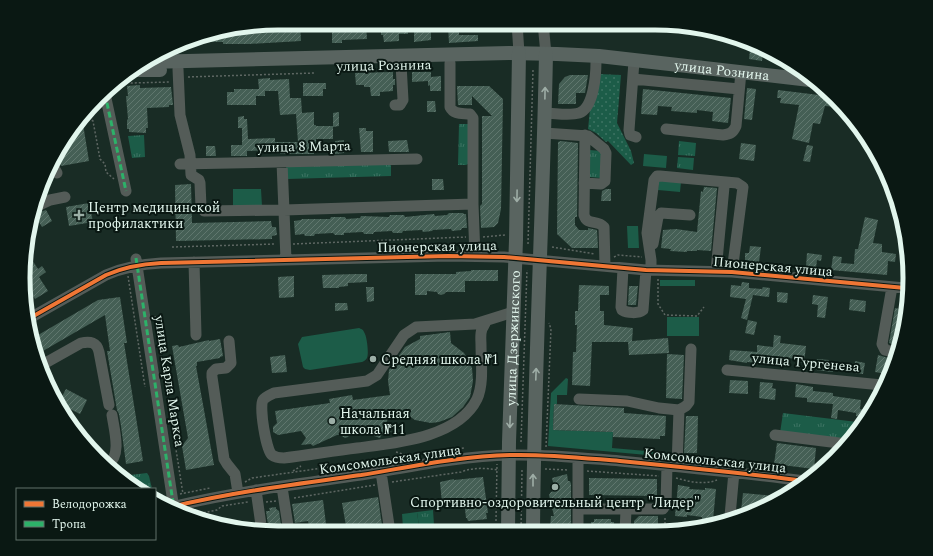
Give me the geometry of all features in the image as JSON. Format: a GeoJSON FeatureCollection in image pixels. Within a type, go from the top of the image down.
{"type":"FeatureCollection","features":[{"type":"Feature","properties":{"kind":"main road","name":"улица Рознина"},"geometry":{"type":"LineString","coordinates":[[156,62],[599,56],[803,79]]}},
{"type":"Feature","properties":{"kind":"main road","name":"улица Рознина"},"geometry":{"type":"LineString","coordinates":[[142,71],[178,73],[450,63],[519,57]]}},
{"type":"Feature","properties":{"kind":"main road","name":"улица Дзержинского"},"geometry":{"type":"LineString","coordinates":[[508,526],[503,470],[509,449],[514,312],[519,57]]}},
{"type":"Feature","properties":{"kind":"main road","name":"улица Рознина"},"geometry":{"type":"LineString","coordinates":[[546,57],[596,61],[634,61]]}},
{"type":"Feature","properties":{"kind":"main road","name":"улица Дзержинского"},"geometry":{"type":"LineString","coordinates":[[533,526],[546,57]]}},
{"type":"Feature","properties":{"kind":"street","name":"улица Дзержинского"},"geometry":{"type":"LineString","coordinates":[[517,30],[519,57]]}},
{"type":"Feature","properties":{"kind":"street","name":"улица Дзержинского"},"geometry":{"type":"LineString","coordinates":[[544,30],[546,57]]}},
{"type":"Feature","properties":{"kind":"street"},"geometry":{"type":"LineString","coordinates":[[544,113],[577,113],[584,110],[594,88],[596,61]]}},
{"type":"Feature","properties":{"kind":"street"},"geometry":{"type":"LineString","coordinates":[[634,61],[628,130],[630,135],[636,137]]}},
{"type":"Feature","properties":{"kind":"street"},"geometry":{"type":"LineString","coordinates":[[450,63],[451,110],[458,114],[470,114],[473,118],[473,204],[475,256]]}},
{"type":"Feature","properties":{"kind":"street"},"geometry":{"type":"LineString","coordinates":[[395,105],[400,105],[403,100],[402,64]]}},
{"type":"Feature","properties":{"kind":"street"},"geometry":{"type":"LineString","coordinates":[[666,129],[723,135],[734,131],[736,126],[741,72]]}},
{"type":"Feature","properties":{"kind":"street"},"geometry":{"type":"LineString","coordinates":[[178,73],[180,115],[190,155],[185,164],[191,175],[199,180],[201,207],[204,211],[473,204]]}},
{"type":"Feature","properties":{"kind":"street"},"geometry":{"type":"LineString","coordinates":[[633,79],[739,89]]}},
{"type":"Feature","properties":{"kind":"street"},"geometry":{"type":"LineString","coordinates":[[106,100],[126,191]]}},
{"type":"Feature","properties":{"kind":"street"},"geometry":{"type":"LineString","coordinates":[[544,133],[585,135],[590,137],[605,151],[605,181],[601,184],[584,183]]}},
{"type":"Feature","properties":{"kind":"street"},"geometry":{"type":"LineString","coordinates":[[585,135],[584,218],[588,222],[598,222],[602,224],[605,230],[605,266]]}},
{"type":"Feature","properties":{"kind":"street","name":"улица 8 Марта"},"geometry":{"type":"LineString","coordinates":[[185,164],[417,159]]}},
{"type":"Feature","properties":{"kind":"street"},"geometry":{"type":"LineString","coordinates":[[282,162],[286,260]]}},
{"type":"Feature","properties":{"kind":"street"},"geometry":{"type":"LineString","coordinates":[[651,269],[648,233],[655,178],[660,176],[737,183],[740,185],[743,190],[732,272]]}},
{"type":"Feature","properties":{"kind":"street"},"geometry":{"type":"LineString","coordinates":[[716,271],[724,187]]}},
{"type":"Feature","properties":{"kind":"street"},"geometry":{"type":"LineString","coordinates":[[41,204],[50,200],[65,197]]}},
{"type":"Feature","properties":{"kind":"street"},"geometry":{"type":"LineString","coordinates":[[623,268],[622,310],[627,312],[639,312],[643,310],[659,215],[663,212],[690,215]]}},
{"type":"Feature","properties":{"kind":"street","name":"Пионерская улица"},"geometry":{"type":"LineString","coordinates":[[33,316],[106,275],[133,264],[161,263],[475,256],[515,257],[623,268],[732,272],[902,288]]}},
{"type":"Feature","properties":{"kind":"street"},"geometry":{"type":"LineString","coordinates":[[194,262],[196,335]]}},
{"type":"Feature","properties":{"kind":"street","name":"улица Карла Маркса"},"geometry":{"type":"LineString","coordinates":[[133,264],[172,502]]}},
{"type":"Feature","properties":{"kind":"street"},"geometry":{"type":"LineString","coordinates":[[892,287],[882,344],[885,350],[892,351]]}},
{"type":"Feature","properties":{"kind":"street"},"geometry":{"type":"LineString","coordinates":[[486,321],[482,329],[481,338],[481,385],[478,398],[471,409],[450,425],[428,435],[395,443],[284,458],[278,458],[272,455],[268,449],[262,408],[263,400],[268,396],[274,393],[367,380],[377,375],[404,335],[416,327],[475,324],[514,312]]}},
{"type":"Feature","properties":{"kind":"street"},"geometry":{"type":"LineString","coordinates":[[229,341],[231,364],[226,368],[216,369],[212,373],[212,377],[224,459],[226,464],[235,474],[237,488]]}},
{"type":"Feature","properties":{"kind":"street"},"geometry":{"type":"LineString","coordinates":[[45,363],[81,344],[88,342],[95,344],[98,347],[111,410],[116,451],[114,460],[112,462]]}},
{"type":"Feature","properties":{"kind":"street"},"geometry":{"type":"LineString","coordinates":[[579,399],[627,401],[659,408],[679,410],[686,406],[689,402],[691,349]]}},
{"type":"Feature","properties":{"kind":"street","name":"улица Тургенева"},"geometry":{"type":"LineString","coordinates":[[727,370],[879,384]]}},
{"type":"Feature","properties":{"kind":"street"},"geometry":{"type":"LineString","coordinates":[[578,509],[626,510],[663,508],[666,504],[679,410]]}},
{"type":"Feature","properties":{"kind":"street"},"geometry":{"type":"LineString","coordinates":[[775,436],[840,443]]}},
{"type":"Feature","properties":{"kind":"street","name":"Комсомольская улица"},"geometry":{"type":"LineString","coordinates":[[179,505],[237,488],[256,490],[282,487],[470,458],[509,449],[534,455],[578,458],[670,469],[734,472],[797,481]]}},
{"type":"Feature","properties":{"kind":"street"},"geometry":{"type":"LineString","coordinates":[[578,458],[578,526]]}},
{"type":"Feature","properties":{"kind":"street"},"geometry":{"type":"LineString","coordinates":[[381,472],[389,526]]}},
{"type":"Feature","properties":{"kind":"street"},"geometry":{"type":"LineString","coordinates":[[730,515],[734,472]]}},
{"type":"Feature","properties":{"kind":"street"},"geometry":{"type":"LineString","coordinates":[[282,487],[288,526]]}},
{"type":"Feature","properties":{"kind":"street"},"geometry":{"type":"LineString","coordinates":[[256,490],[261,525]]}},
{"type":"Feature","properties":{"kind":"street"},"geometry":{"type":"LineString","coordinates":[[625,526],[626,510]]}},
{"type":"Feature","properties":{"kind":"path"},"geometry":{"type":"LineString","coordinates":[[528,244],[533,70]]}},
{"type":"Feature","properties":{"kind":"path"},"geometry":{"type":"LineString","coordinates":[[127,81],[131,83],[173,82],[178,73],[314,72]]}},
{"type":"Feature","properties":{"kind":"path"},"geometry":{"type":"LineString","coordinates":[[88,118],[93,121],[100,159],[105,164],[106,172],[126,191]]}},
{"type":"Feature","properties":{"kind":"path"},"geometry":{"type":"LineString","coordinates":[[172,247],[474,237],[508,234]]}},
{"type":"Feature","properties":{"kind":"path"},"geometry":{"type":"LineString","coordinates":[[133,264],[146,393]]}},
{"type":"Feature","properties":{"kind":"path"},"geometry":{"type":"LineString","coordinates":[[651,269],[658,304],[665,315],[698,316],[704,307]]}},
{"type":"Feature","properties":{"kind":"path"},"geometry":{"type":"LineString","coordinates":[[509,449],[521,442],[527,270]]}},
{"type":"Feature","properties":{"kind":"path"},"geometry":{"type":"LineString","coordinates":[[154,313],[183,493],[214,488]]}},
{"type":"Feature","properties":{"kind":"path"},"geometry":{"type":"LineString","coordinates":[[509,526],[522,470],[546,443],[551,329],[549,323]]}},
{"type":"Feature","properties":{"kind":"path"},"geometry":{"type":"LineString","coordinates":[[237,488],[252,478],[464,448],[470,451]]}},
{"type":"Feature","properties":{"kind":"path"},"geometry":{"type":"LineString","coordinates":[[534,455],[578,471],[670,469]]}},
{"type":"Feature","properties":{"kind":"path"},"geometry":{"type":"LineString","coordinates":[[200,514],[217,510],[222,506],[248,502],[258,504],[383,483],[461,472],[470,469],[487,468],[503,470],[508,526]]}},
{"type":"Feature","properties":{"kind":"green space"},"geometry":{"type":"Polygon","coordinates":[[[598,74],[621,75],[617,123],[631,151],[634,163],[631,165],[608,141],[606,142],[596,133],[588,129],[591,100],[598,74]]]}},
{"type":"Feature","properties":{"kind":"green space"},"geometry":{"type":"Polygon","coordinates":[[[459,124],[470,124],[470,163],[466,165],[458,165],[459,124]]]}},
{"type":"Feature","properties":{"kind":"green space"},"geometry":{"type":"Polygon","coordinates":[[[144,135],[145,157],[132,158],[128,136],[144,135]]]}},
{"type":"Feature","properties":{"kind":"green space"},"geometry":{"type":"Polygon","coordinates":[[[679,141],[696,143],[695,156],[678,155],[679,141]]]}},
{"type":"Feature","properties":{"kind":"green space"},"geometry":{"type":"Polygon","coordinates":[[[589,150],[602,151],[601,178],[589,177],[589,150]]]}},
{"type":"Feature","properties":{"kind":"green space"},"geometry":{"type":"Polygon","coordinates":[[[644,154],[667,156],[666,168],[643,166],[644,154]]]}},
{"type":"Feature","properties":{"kind":"green space"},"geometry":{"type":"Polygon","coordinates":[[[678,157],[694,158],[693,170],[677,168],[678,157]]]}},
{"type":"Feature","properties":{"kind":"green space"},"geometry":{"type":"Polygon","coordinates":[[[391,162],[391,176],[287,179],[286,165],[391,162]]]}},
{"type":"Feature","properties":{"kind":"green space"},"geometry":{"type":"Polygon","coordinates":[[[659,179],[681,182],[680,192],[658,190],[659,179]]]}},
{"type":"Feature","properties":{"kind":"green space"},"geometry":{"type":"Polygon","coordinates":[[[233,189],[261,189],[262,206],[233,206],[233,189]]]}},
{"type":"Feature","properties":{"kind":"green space"},"geometry":{"type":"Polygon","coordinates":[[[627,226],[638,226],[639,248],[628,248],[627,226]]]}},
{"type":"Feature","properties":{"kind":"green space"},"geometry":{"type":"Polygon","coordinates":[[[660,280],[695,280],[695,286],[660,286],[660,280]]]}},
{"type":"Feature","properties":{"kind":"green space"},"geometry":{"type":"Polygon","coordinates":[[[667,317],[699,317],[699,336],[667,336],[667,317]]]}},
{"type":"Feature","properties":{"kind":"green space"},"geometry":{"type":"Polygon","coordinates":[[[359,328],[364,331],[367,341],[368,356],[364,361],[310,370],[303,367],[298,344],[302,337],[359,328]]]}},
{"type":"Feature","properties":{"kind":"green space"},"geometry":{"type":"Polygon","coordinates":[[[566,378],[568,379],[567,395],[557,395],[557,404],[554,404],[553,430],[613,432],[612,448],[669,453],[669,457],[548,446],[551,393],[566,378]]]}},
{"type":"Feature","properties":{"kind":"green space"},"geometry":{"type":"Polygon","coordinates":[[[783,413],[857,422],[843,440],[780,433],[783,413]]]}},
{"type":"Feature","properties":{"kind":"green space"},"geometry":{"type":"Polygon","coordinates":[[[147,473],[152,488],[146,488],[128,476],[147,473]]]}},
{"type":"Feature","properties":{"kind":"green space"},"geometry":{"type":"Polygon","coordinates":[[[433,510],[434,525],[419,526],[417,512],[433,510]]]}},
{"type":"Feature","properties":{"kind":"green space"},"geometry":{"type":"Polygon","coordinates":[[[417,512],[419,526],[403,526],[402,514],[417,512]]]}},
{"type":"Feature","properties":{"kind":"building"},"geometry":{"type":"Polygon","coordinates":[[[300,30],[301,41],[249,44],[223,44],[223,42],[206,42],[206,40],[214,38],[240,33],[263,33],[263,31],[300,30]]]}},
{"type":"Feature","properties":{"kind":"building"},"geometry":{"type":"Polygon","coordinates":[[[332,30],[366,30],[367,39],[342,40],[342,43],[332,43],[332,30]]]}},
{"type":"Feature","properties":{"kind":"building"},"geometry":{"type":"Polygon","coordinates":[[[381,30],[408,30],[408,34],[399,34],[399,41],[384,42],[383,35],[381,35],[381,30]]]}},
{"type":"Feature","properties":{"kind":"building"},"geometry":{"type":"Polygon","coordinates":[[[414,30],[431,30],[431,40],[414,42],[414,30]]]}},
{"type":"Feature","properties":{"kind":"building"},"geometry":{"type":"Polygon","coordinates":[[[448,30],[459,30],[459,35],[478,35],[478,41],[449,43],[448,30]]]}},
{"type":"Feature","properties":{"kind":"building"},"geometry":{"type":"Polygon","coordinates":[[[750,50],[763,55],[762,61],[749,59],[750,50]]]}},
{"type":"Feature","properties":{"kind":"building"},"geometry":{"type":"Polygon","coordinates":[[[393,72],[395,85],[393,85],[393,91],[380,92],[380,96],[371,96],[370,87],[356,85],[355,73],[393,72]]]}},
{"type":"Feature","properties":{"kind":"building"},"geometry":{"type":"Polygon","coordinates":[[[412,72],[431,72],[431,77],[441,76],[441,91],[430,91],[428,81],[412,82],[412,72]]]}},
{"type":"Feature","properties":{"kind":"building"},"geometry":{"type":"Polygon","coordinates":[[[570,75],[588,75],[585,93],[576,93],[576,104],[558,104],[559,84],[565,77],[570,75]]]}},
{"type":"Feature","properties":{"kind":"building"},"geometry":{"type":"Polygon","coordinates":[[[270,78],[270,80],[289,79],[290,98],[301,98],[302,113],[314,112],[314,125],[333,126],[333,139],[316,139],[316,150],[314,150],[314,154],[280,154],[280,150],[247,151],[247,156],[231,156],[231,145],[242,145],[242,128],[238,128],[238,117],[244,116],[244,119],[247,119],[248,139],[275,138],[275,142],[298,142],[296,114],[280,115],[278,91],[265,91],[265,96],[256,96],[256,105],[227,105],[227,92],[234,92],[234,89],[259,89],[258,79],[270,78]]]}},
{"type":"Feature","properties":{"kind":"building"},"geometry":{"type":"Polygon","coordinates":[[[303,83],[326,83],[326,89],[323,89],[323,96],[303,96],[303,83]]]}},
{"type":"Feature","properties":{"kind":"building"},"geometry":{"type":"Polygon","coordinates":[[[140,85],[140,88],[171,87],[173,105],[169,105],[169,107],[147,108],[148,128],[146,128],[146,133],[129,132],[129,129],[127,129],[127,86],[140,85]]]}},
{"type":"Feature","properties":{"kind":"building"},"geometry":{"type":"Polygon","coordinates":[[[457,86],[489,86],[503,99],[501,209],[498,223],[494,227],[481,228],[480,206],[482,204],[482,116],[492,116],[472,96],[472,105],[458,105],[457,86]]]}},
{"type":"Feature","properties":{"kind":"building"},"geometry":{"type":"Polygon","coordinates":[[[747,88],[756,89],[752,120],[744,119],[747,88]]]}},
{"type":"Feature","properties":{"kind":"building"},"geometry":{"type":"Polygon","coordinates":[[[643,89],[731,98],[728,123],[712,121],[713,112],[697,110],[697,113],[671,111],[672,107],[658,106],[657,115],[641,114],[643,89]]]}},
{"type":"Feature","properties":{"kind":"building"},"geometry":{"type":"Polygon","coordinates":[[[778,90],[822,95],[834,107],[825,106],[820,124],[813,123],[809,143],[792,139],[799,105],[780,103],[781,98],[777,98],[778,90]]]}},
{"type":"Feature","properties":{"kind":"building"},"geometry":{"type":"Polygon","coordinates":[[[427,101],[435,101],[436,112],[427,112],[427,101]]]}},
{"type":"Feature","properties":{"kind":"building"},"geometry":{"type":"Polygon","coordinates":[[[339,112],[339,126],[333,127],[333,113],[339,112]]]}},
{"type":"Feature","properties":{"kind":"building"},"geometry":{"type":"Polygon","coordinates":[[[83,125],[89,161],[61,166],[59,162],[83,125]]]}},
{"type":"Feature","properties":{"kind":"building"},"geometry":{"type":"Polygon","coordinates":[[[359,128],[366,128],[366,131],[373,131],[373,152],[361,152],[359,128]]]}},
{"type":"Feature","properties":{"kind":"building"},"geometry":{"type":"Polygon","coordinates":[[[344,140],[344,153],[335,154],[335,141],[344,140]]]}},
{"type":"Feature","properties":{"kind":"building"},"geometry":{"type":"Polygon","coordinates":[[[407,140],[409,152],[389,152],[388,141],[407,140]]]}},
{"type":"Feature","properties":{"kind":"building"},"geometry":{"type":"Polygon","coordinates":[[[558,142],[578,143],[577,217],[575,217],[575,225],[579,230],[588,230],[588,228],[597,230],[598,248],[572,248],[557,234],[558,142]]]}},
{"type":"Feature","properties":{"kind":"building"},"geometry":{"type":"Polygon","coordinates":[[[741,143],[756,145],[754,161],[739,159],[741,143]]]}},
{"type":"Feature","properties":{"kind":"building"},"geometry":{"type":"Polygon","coordinates":[[[807,145],[813,146],[810,162],[803,161],[807,145]]]}},
{"type":"Feature","properties":{"kind":"building"},"geometry":{"type":"Polygon","coordinates":[[[206,146],[215,146],[216,156],[206,156],[206,146]]]}},
{"type":"Feature","properties":{"kind":"building"},"geometry":{"type":"Polygon","coordinates":[[[432,179],[443,179],[444,190],[432,190],[432,179]]]}},
{"type":"Feature","properties":{"kind":"building"},"geometry":{"type":"Polygon","coordinates":[[[191,184],[192,223],[271,221],[272,227],[276,227],[277,235],[272,236],[272,239],[176,241],[175,185],[191,184]]]}},
{"type":"Feature","properties":{"kind":"building"},"geometry":{"type":"Polygon","coordinates":[[[704,187],[717,188],[711,251],[670,251],[671,249],[661,248],[663,230],[676,229],[697,232],[701,191],[703,192],[704,187]]]}},
{"type":"Feature","properties":{"kind":"building"},"geometry":{"type":"Polygon","coordinates":[[[611,189],[611,201],[601,201],[602,191],[611,189]]]}},
{"type":"Feature","properties":{"kind":"building","name":"Центр медицинской профилактики"},"geometry":{"type":"Polygon","coordinates":[[[89,203],[93,222],[69,226],[66,207],[89,203]]]}},
{"type":"Feature","properties":{"kind":"building"},"geometry":{"type":"Polygon","coordinates":[[[46,210],[52,221],[42,227],[37,219],[38,213],[46,210]]]}},
{"type":"Feature","properties":{"kind":"building"},"geometry":{"type":"Polygon","coordinates":[[[449,213],[466,214],[467,228],[452,231],[451,229],[423,232],[422,230],[403,231],[402,233],[393,233],[392,231],[374,232],[373,234],[364,234],[363,232],[344,233],[344,235],[335,235],[333,233],[315,234],[314,236],[305,236],[304,234],[295,235],[294,221],[302,219],[330,219],[331,217],[345,217],[346,219],[360,218],[361,216],[389,217],[390,215],[404,215],[405,217],[434,214],[435,216],[447,215],[449,213]]]}},
{"type":"Feature","properties":{"kind":"building"},"geometry":{"type":"Polygon","coordinates":[[[865,217],[878,220],[873,243],[882,244],[882,252],[896,254],[895,262],[888,261],[887,275],[831,270],[833,256],[842,257],[841,263],[854,264],[855,249],[858,249],[865,217]]]}},
{"type":"Feature","properties":{"kind":"building"},"geometry":{"type":"Polygon","coordinates":[[[750,246],[761,247],[759,262],[745,260],[745,253],[749,253],[750,246]]]}},
{"type":"Feature","properties":{"kind":"building"},"geometry":{"type":"Polygon","coordinates":[[[807,253],[822,255],[821,261],[817,260],[816,268],[806,267],[807,253]]]}},
{"type":"Feature","properties":{"kind":"building"},"geometry":{"type":"Polygon","coordinates":[[[31,259],[38,269],[42,266],[46,272],[39,277],[48,291],[35,299],[31,292],[30,278],[33,276],[30,272],[31,259]]]}},
{"type":"Feature","properties":{"kind":"building"},"geometry":{"type":"Polygon","coordinates":[[[471,270],[498,270],[498,281],[465,281],[465,292],[446,292],[441,295],[437,292],[427,291],[427,295],[415,295],[415,274],[456,274],[456,272],[471,270]]]}},
{"type":"Feature","properties":{"kind":"building"},"geometry":{"type":"Polygon","coordinates":[[[367,274],[367,282],[348,283],[348,286],[339,288],[323,288],[322,275],[367,274]]]}},
{"type":"Feature","properties":{"kind":"building"},"geometry":{"type":"Polygon","coordinates":[[[294,276],[294,297],[279,298],[278,277],[294,276]]]}},
{"type":"Feature","properties":{"kind":"building"},"geometry":{"type":"Polygon","coordinates":[[[742,282],[749,283],[749,288],[770,288],[769,297],[753,295],[747,320],[741,318],[746,299],[730,297],[731,285],[741,286],[742,282]]]}},
{"type":"Feature","properties":{"kind":"building"},"geometry":{"type":"Polygon","coordinates":[[[579,285],[609,286],[609,295],[600,295],[600,311],[604,311],[604,325],[633,328],[632,341],[668,338],[669,353],[629,355],[628,342],[592,342],[590,386],[572,385],[573,352],[576,352],[577,325],[575,325],[575,311],[578,311],[579,285]]]}},
{"type":"Feature","properties":{"kind":"building"},"geometry":{"type":"Polygon","coordinates":[[[629,286],[638,286],[636,305],[628,305],[629,286]]]}},
{"type":"Feature","properties":{"kind":"building"},"geometry":{"type":"Polygon","coordinates":[[[366,287],[374,287],[374,301],[367,302],[366,287]]]}},
{"type":"Feature","properties":{"kind":"building"},"geometry":{"type":"Polygon","coordinates":[[[777,292],[788,293],[787,303],[777,302],[777,292]]]}},
{"type":"Feature","properties":{"kind":"building"},"geometry":{"type":"Polygon","coordinates":[[[813,295],[828,297],[825,318],[817,317],[818,305],[812,304],[813,295]]]}},
{"type":"Feature","properties":{"kind":"building"},"geometry":{"type":"Polygon","coordinates":[[[120,297],[127,343],[124,343],[143,461],[126,464],[119,414],[117,410],[107,351],[110,351],[105,315],[41,352],[38,342],[37,336],[98,300],[120,297]]]}},
{"type":"Feature","properties":{"kind":"building"},"geometry":{"type":"Polygon","coordinates":[[[850,299],[866,301],[865,312],[849,310],[850,299]]]}},
{"type":"Feature","properties":{"kind":"building"},"geometry":{"type":"Polygon","coordinates":[[[335,303],[347,303],[348,310],[335,311],[335,303]]]}},
{"type":"Feature","properties":{"kind":"building"},"geometry":{"type":"Polygon","coordinates":[[[895,308],[901,309],[894,345],[889,343],[895,308]]]}},
{"type":"Feature","properties":{"kind":"building"},"geometry":{"type":"Polygon","coordinates":[[[748,320],[757,322],[754,335],[745,333],[748,320]]]}},
{"type":"Feature","properties":{"kind":"building"},"geometry":{"type":"Polygon","coordinates":[[[450,332],[451,343],[464,353],[469,361],[472,368],[473,381],[470,397],[463,407],[452,417],[439,422],[431,423],[415,420],[409,416],[388,419],[384,427],[392,432],[382,434],[380,438],[368,434],[351,433],[348,437],[345,438],[337,435],[313,446],[311,444],[301,445],[306,438],[301,431],[278,435],[273,432],[273,427],[277,423],[275,411],[330,403],[329,399],[352,395],[353,400],[390,395],[388,381],[389,370],[405,347],[420,339],[420,336],[450,332]]]}},
{"type":"Feature","properties":{"kind":"building"},"geometry":{"type":"Polygon","coordinates":[[[774,335],[781,336],[780,343],[806,346],[804,363],[797,362],[797,359],[779,357],[778,366],[772,366],[772,364],[747,363],[729,360],[730,350],[757,352],[757,345],[773,347],[774,335]]]}},
{"type":"Feature","properties":{"kind":"building"},"geometry":{"type":"Polygon","coordinates":[[[220,339],[223,356],[220,358],[197,362],[196,366],[214,465],[186,470],[182,446],[188,438],[172,346],[178,345],[179,347],[220,339]]]}},
{"type":"Feature","properties":{"kind":"building"},"geometry":{"type":"Polygon","coordinates":[[[667,354],[684,355],[682,399],[666,398],[667,354]]]}},
{"type":"Feature","properties":{"kind":"building"},"geometry":{"type":"Polygon","coordinates":[[[285,355],[287,372],[272,373],[270,357],[285,355]]]}},
{"type":"Feature","properties":{"kind":"building"},"geometry":{"type":"Polygon","coordinates":[[[878,355],[890,358],[884,374],[875,372],[878,355]]]}},
{"type":"Feature","properties":{"kind":"building"},"geometry":{"type":"Polygon","coordinates":[[[817,359],[834,362],[833,372],[816,370],[817,359]]]}},
{"type":"Feature","properties":{"kind":"building"},"geometry":{"type":"Polygon","coordinates":[[[855,361],[865,363],[863,374],[854,373],[855,361]]]}},
{"type":"Feature","properties":{"kind":"building"},"geometry":{"type":"Polygon","coordinates":[[[730,380],[748,381],[748,394],[729,393],[730,380]]]}},
{"type":"Feature","properties":{"kind":"building"},"geometry":{"type":"Polygon","coordinates":[[[760,382],[773,383],[772,388],[776,389],[775,400],[759,398],[760,382]]]}},
{"type":"Feature","properties":{"kind":"building"},"geometry":{"type":"Polygon","coordinates":[[[796,384],[813,387],[813,391],[833,393],[833,396],[861,400],[860,409],[865,410],[861,417],[856,416],[856,413],[838,410],[837,419],[831,418],[833,404],[807,402],[807,398],[795,397],[796,384]]]}},
{"type":"Feature","properties":{"kind":"building"},"geometry":{"type":"Polygon","coordinates":[[[66,389],[87,400],[80,414],[66,407],[61,398],[66,389]]]}},
{"type":"Feature","properties":{"kind":"building"},"geometry":{"type":"Polygon","coordinates":[[[554,404],[624,408],[624,413],[666,416],[665,436],[660,436],[660,439],[613,437],[613,432],[553,430],[554,404]]]}},
{"type":"Feature","properties":{"kind":"building"},"geometry":{"type":"Polygon","coordinates":[[[686,416],[698,416],[697,453],[684,453],[686,416]]]}},
{"type":"Feature","properties":{"kind":"building"},"geometry":{"type":"Polygon","coordinates":[[[777,443],[816,448],[813,469],[774,464],[777,443]]]}},
{"type":"Feature","properties":{"kind":"building"},"geometry":{"type":"Polygon","coordinates":[[[567,474],[568,481],[570,481],[571,526],[550,526],[551,516],[554,516],[549,495],[551,492],[555,491],[552,478],[567,474]]]}},
{"type":"Feature","properties":{"kind":"building"},"geometry":{"type":"Polygon","coordinates":[[[483,477],[488,513],[486,513],[487,519],[468,521],[466,518],[464,500],[442,503],[440,482],[454,479],[483,477]]]}},
{"type":"Feature","properties":{"kind":"building"},"geometry":{"type":"Polygon","coordinates":[[[589,478],[657,479],[657,496],[589,495],[589,478]]]}},
{"type":"Feature","properties":{"kind":"building"},"geometry":{"type":"Polygon","coordinates":[[[678,485],[690,487],[689,489],[716,489],[713,519],[702,519],[702,517],[687,515],[687,517],[675,516],[678,485]]]}},
{"type":"Feature","properties":{"kind":"building"},"geometry":{"type":"Polygon","coordinates":[[[743,493],[773,496],[750,507],[741,511],[743,493]]]}},
{"type":"Feature","properties":{"kind":"building"},"geometry":{"type":"Polygon","coordinates":[[[378,497],[382,526],[346,526],[342,503],[378,497]]]}},
{"type":"Feature","properties":{"kind":"building"},"geometry":{"type":"Polygon","coordinates":[[[323,500],[326,526],[309,526],[308,521],[295,523],[292,504],[323,500]]]}},
{"type":"Feature","properties":{"kind":"building"},"geometry":{"type":"Polygon","coordinates":[[[276,507],[279,511],[281,526],[268,525],[266,511],[270,511],[269,508],[276,507]]]}},
{"type":"Feature","properties":{"kind":"building"},"geometry":{"type":"Polygon","coordinates":[[[639,516],[658,516],[658,526],[634,526],[634,521],[639,516]]]}},
{"type":"Feature","properties":{"kind":"building"},"geometry":{"type":"Polygon","coordinates":[[[594,519],[611,519],[611,522],[614,522],[614,526],[591,526],[591,522],[594,522],[594,519]]]}},
{"type":"Feature","properties":{"kind":"marked path"},"geometry":{"type":"LineString","coordinates":[[106,100],[126,191]]}},
{"type":"Feature","properties":{"kind":"marked path"},"geometry":{"type":"LineString","coordinates":[[136,258],[173,502]]}},
{"type":"Feature","properties":{"kind":"cycle path"},"geometry":{"type":"LineString","coordinates":[[33,316],[106,275],[133,266],[161,263],[448,256],[504,257],[646,270],[732,272],[902,288]]}},
{"type":"Feature","properties":{"kind":"cycle path"},"geometry":{"type":"LineString","coordinates":[[179,505],[241,493],[436,462],[473,457],[511,455],[552,456],[620,461],[798,480]]}},
{"type":"Feature","properties":{"kind":"place","name":"Центр медицинской профилактики"},"geometry":{"type":"Point","coordinates":[79,215]}},
{"type":"Feature","properties":{"kind":"place","name":"Средняя школа №1"},"geometry":{"type":"Point","coordinates":[373,359]}},
{"type":"Feature","properties":{"kind":"place","name":"Начальная школа №11"},"geometry":{"type":"Point","coordinates":[332,421]}},
{"type":"Feature","properties":{"kind":"place","name":"Спортивно-оздоровительный центр \"Лидер\""},"geometry":{"type":"Point","coordinates":[555,487]}}]}
